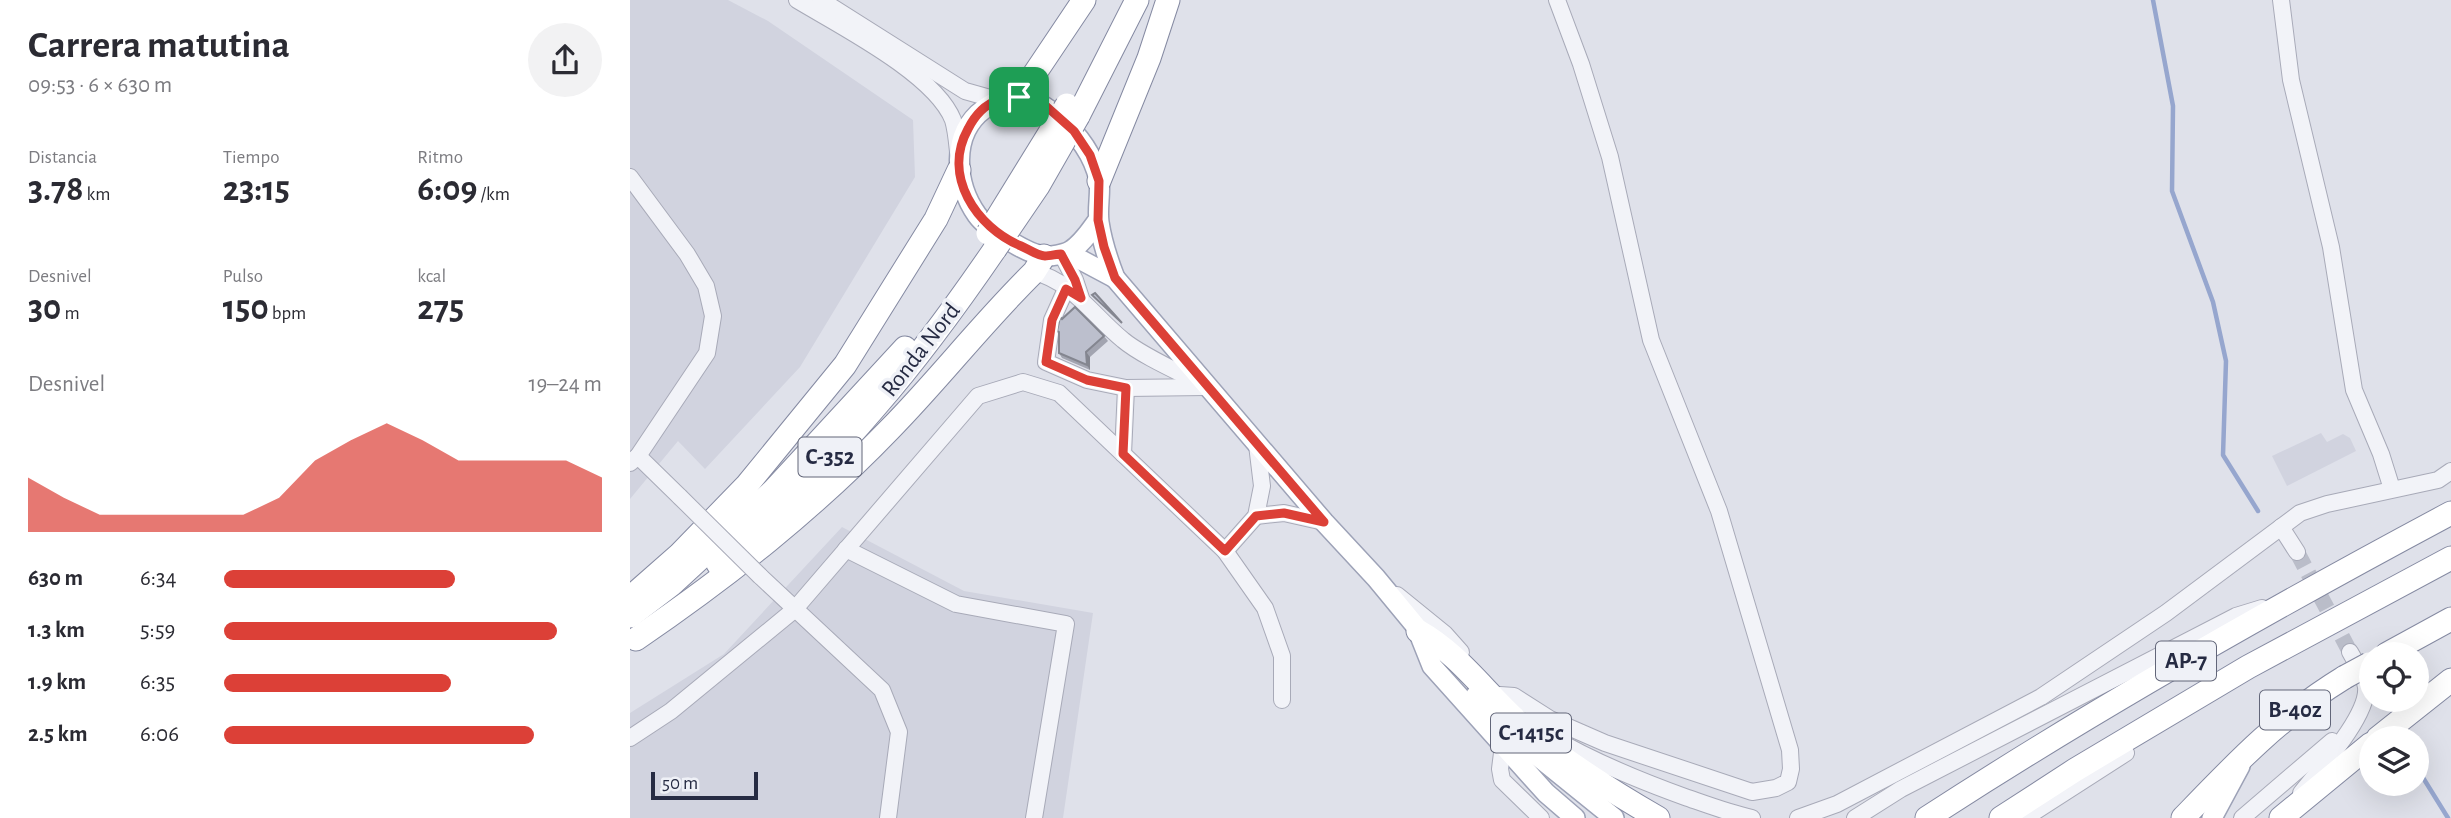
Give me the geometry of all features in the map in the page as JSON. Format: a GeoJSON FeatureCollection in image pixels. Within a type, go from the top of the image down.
{"type":"FeatureCollection","features":[{"type":"Feature","properties":{"kind":"highway"},"geometry":{"type":"LineString","coordinates":[[1008,98],[1084,0]]}},
{"type":"Feature","properties":{"kind":"highway","name":"Ronda Nord"},"geometry":{"type":"LineString","coordinates":[[630,616],[672,584],[773,491],[901,352],[946,294],[1038,186],[1121,0]]}},
{"type":"Feature","properties":{"kind":"highway","name":"Ronda Nord"},"geometry":{"type":"LineString","coordinates":[[1072,110],[1138,0]]}},
{"type":"Feature","properties":{"kind":"highway"},"geometry":{"type":"LineString","coordinates":[[1099,181],[1149,58],[1168,0]]}},
{"type":"Feature","properties":{"kind":"highway"},"geometry":{"type":"LineString","coordinates":[[630,598],[680,555],[747,485],[845,365],[936,219],[959,162]]}},
{"type":"Feature","properties":{"kind":"highway","name":"Ronda Nord"},"geometry":{"type":"LineString","coordinates":[[633,641],[815,473],[877,405],[957,305],[990,244]]}},
{"type":"Feature","properties":{"kind":"highway"},"geometry":{"type":"LineString","coordinates":[[633,641],[712,587],[781,532],[890,430],[1010,295],[1052,259]]}},
{"type":"Feature","properties":{"kind":"highway","name":"AP-7"},"geometry":{"type":"LineString","coordinates":[[1927,818],[2040,747],[2451,513]]}},
{"type":"Feature","properties":{"kind":"highway","name":"AP-7"},"geometry":{"type":"LineString","coordinates":[[2001,818],[2075,770],[2248,667],[2451,558]]}},
{"type":"Feature","properties":{"kind":"highway","name":"B-40z"},"geometry":{"type":"LineString","coordinates":[[2404,642],[2451,619]]}},
{"type":"Feature","properties":{"kind":"highway","name":"C-1415c"},"geometry":{"type":"LineString","coordinates":[[1418,631],[1439,643],[1524,728],[1601,785],[1658,818]]}},
{"type":"Feature","properties":{"kind":"highway","name":"B-40z"},"geometry":{"type":"LineString","coordinates":[[2250,750],[2285,717],[2359,666]]}},
{"type":"Feature","properties":{"kind":"highway"},"geometry":{"type":"LineString","coordinates":[[2393,726],[2451,680]]}},
{"type":"Feature","properties":{"kind":"highway"},"geometry":{"type":"LineString","coordinates":[[2183,818],[2250,750]]}},
{"type":"Feature","properties":{"kind":"highway"},"geometry":{"type":"LineString","coordinates":[[2284,816],[2359,754]]}},
{"type":"Feature","properties":{"kind":"main road"},"geometry":{"type":"LineString","coordinates":[[959,162],[962,139],[975,116],[1008,98]]}},
{"type":"Feature","properties":{"kind":"main road","name":"C-1415c"},"geometry":{"type":"LineString","coordinates":[[1008,98],[1047,107],[1074,131],[1090,155],[1099,181],[1098,220],[1115,278],[1206,387],[1376,578],[1418,631],[1515,738],[1614,818]]}},
{"type":"Feature","properties":{"kind":"main road","name":"C-1415c"},"geometry":{"type":"LineString","coordinates":[[959,162],[967,195],[978,216],[1006,240],[1052,259],[1115,278]]}},
{"type":"Feature","properties":{"kind":"main road"},"geometry":{"type":"LineString","coordinates":[[1052,259],[1084,239],[1098,220]]}},
{"type":"Feature","properties":{"kind":"main road","name":"C-1415c"},"geometry":{"type":"LineString","coordinates":[[1418,631],[1432,666],[1546,793],[1576,818]]}},
{"type":"Feature","properties":{"kind":"main road"},"geometry":{"type":"LineString","coordinates":[[2212,818],[2250,750]]}},
{"type":"Feature","properties":{"kind":"street","name":"C-1415c"},"geometry":{"type":"LineString","coordinates":[[797,0],[898,63],[936,92],[953,120],[959,162]]}},
{"type":"Feature","properties":{"kind":"street","name":"C-1415c"},"geometry":{"type":"LineString","coordinates":[[821,0],[965,91],[1008,98]]}},
{"type":"Feature","properties":{"kind":"street"},"geometry":{"type":"LineString","coordinates":[[1500,695],[1514,696],[1550,719],[1605,743],[1752,792],[1776,788],[1788,782],[1791,769],[1787,737],[1719,511],[1651,340],[1610,157],[1581,64],[1557,0]]}},
{"type":"Feature","properties":{"kind":"street"},"geometry":{"type":"LineString","coordinates":[[2281,0],[2291,80],[2331,247],[2354,390],[2381,454],[2392,489]]}},
{"type":"Feature","properties":{"kind":"street"},"geometry":{"type":"LineString","coordinates":[[630,177],[687,254],[706,286],[713,316],[707,353],[634,460],[680,497],[794,610],[882,690],[899,732],[888,818]]}},
{"type":"Feature","properties":{"kind":"street"},"geometry":{"type":"LineString","coordinates":[[1052,259],[1052,276],[1081,298],[1124,341],[1206,387]]}},
{"type":"Feature","properties":{"kind":"street"},"geometry":{"type":"LineString","coordinates":[[1052,259],[1075,280],[1081,298]]}},
{"type":"Feature","properties":{"kind":"street"},"geometry":{"type":"LineString","coordinates":[[1066,289],[1052,320],[1046,362],[1087,380],[1126,388],[1206,387]]}},
{"type":"Feature","properties":{"kind":"street"},"geometry":{"type":"LineString","coordinates":[[630,738],[671,711],[794,610],[978,396],[1023,382],[1059,393],[1225,551],[1265,608],[1282,656],[1282,700]]}},
{"type":"Feature","properties":{"kind":"street"},"geometry":{"type":"LineString","coordinates":[[1123,454],[1126,388]]}},
{"type":"Feature","properties":{"kind":"street"},"geometry":{"type":"LineString","coordinates":[[1225,551],[1256,516],[1262,486],[1257,445]]}},
{"type":"Feature","properties":{"kind":"street"},"geometry":{"type":"LineString","coordinates":[[1798,818],[1837,804],[2041,697],[2166,614],[2300,513],[2327,503],[2438,480],[2451,471]]}},
{"type":"Feature","properties":{"kind":"street"},"geometry":{"type":"LineString","coordinates":[[1256,516],[1284,513],[1324,522]]}},
{"type":"Feature","properties":{"kind":"street"},"geometry":{"type":"LineString","coordinates":[[2281,527],[2297,552]]}},
{"type":"Feature","properties":{"kind":"street"},"geometry":{"type":"LineString","coordinates":[[846,549],[956,604],[1066,624],[1034,818]]}},
{"type":"Feature","properties":{"kind":"street"},"geometry":{"type":"LineString","coordinates":[[1376,578],[1445,634],[1500,695],[1536,728],[1577,753],[1646,783],[1752,818]]}},
{"type":"Feature","properties":{"kind":"street"},"geometry":{"type":"LineString","coordinates":[[1855,818],[1912,783],[2236,616],[2301,596]]}},
{"type":"Feature","properties":{"kind":"street"},"geometry":{"type":"LineString","coordinates":[[2025,818],[2152,738],[2184,705]]}},
{"type":"Feature","properties":{"kind":"street"},"geometry":{"type":"LineString","coordinates":[[2284,816],[2360,712]]}},
{"type":"Feature","properties":{"kind":"street"},"geometry":{"type":"LineString","coordinates":[[2242,818],[2355,721]]}},
{"type":"Feature","properties":{"kind":"street"},"geometry":{"type":"LineString","coordinates":[[1503,745],[1500,769],[1502,780],[1541,818]]}},
{"type":"Feature","properties":{"kind":"shaded area"},"geometry":{"type":"Polygon","coordinates":[[[630,0],[728,0],[768,21],[913,120],[915,177],[800,367],[705,469],[678,441],[630,499],[630,0]]]}},
{"type":"Feature","properties":{"kind":"shaded area"},"geometry":{"type":"Polygon","coordinates":[[[2321,433],[2327,442],[2343,434],[2350,438],[2356,451],[2287,486],[2272,456],[2321,433]]]}},
{"type":"Feature","properties":{"kind":"shaded area"},"geometry":{"type":"Polygon","coordinates":[[[842,527],[964,591],[1093,613],[1063,818],[630,818],[630,713],[724,654],[842,527]]]}},
{"type":"Feature","properties":{"kind":"building"},"geometry":{"type":"Polygon","coordinates":[[[1095,293],[1122,323],[1092,295],[1095,293]]]}},
{"type":"Feature","properties":{"kind":"building"},"geometry":{"type":"Polygon","coordinates":[[[1075,307],[1104,336],[1086,352],[1087,365],[1059,353],[1057,331],[1060,317],[1062,319],[1075,307]]]}},
{"type":"Feature","properties":{"kind":"waterway"},"geometry":{"type":"LineString","coordinates":[[2153,0],[2173,106],[2172,191],[2213,302],[2226,361],[2223,455],[2258,511]]}},
{"type":"Feature","properties":{"kind":"waterway"},"geometry":{"type":"LineString","coordinates":[[2429,787],[2448,818]]}},
{"type":"Feature","properties":{"kind":"tunnel"},"geometry":{"type":"LineString","coordinates":[[2297,552],[2350,652]]}},
{"type":"Feature","properties":{"kind":"route"},"geometry":{"type":"LineString","coordinates":[[1019,97],[1047,107],[1074,131],[1090,155],[1099,181],[1098,220],[1115,278],[1324,522],[1284,513],[1256,516],[1225,551],[1123,454],[1126,388],[1087,380],[1046,362],[1052,320],[1066,289],[1081,298],[1075,280],[1061,254],[1044,256],[1006,240],[978,216],[967,195],[959,170],[958,153],[962,139],[975,116],[997,100],[1019,97]]}}]}
